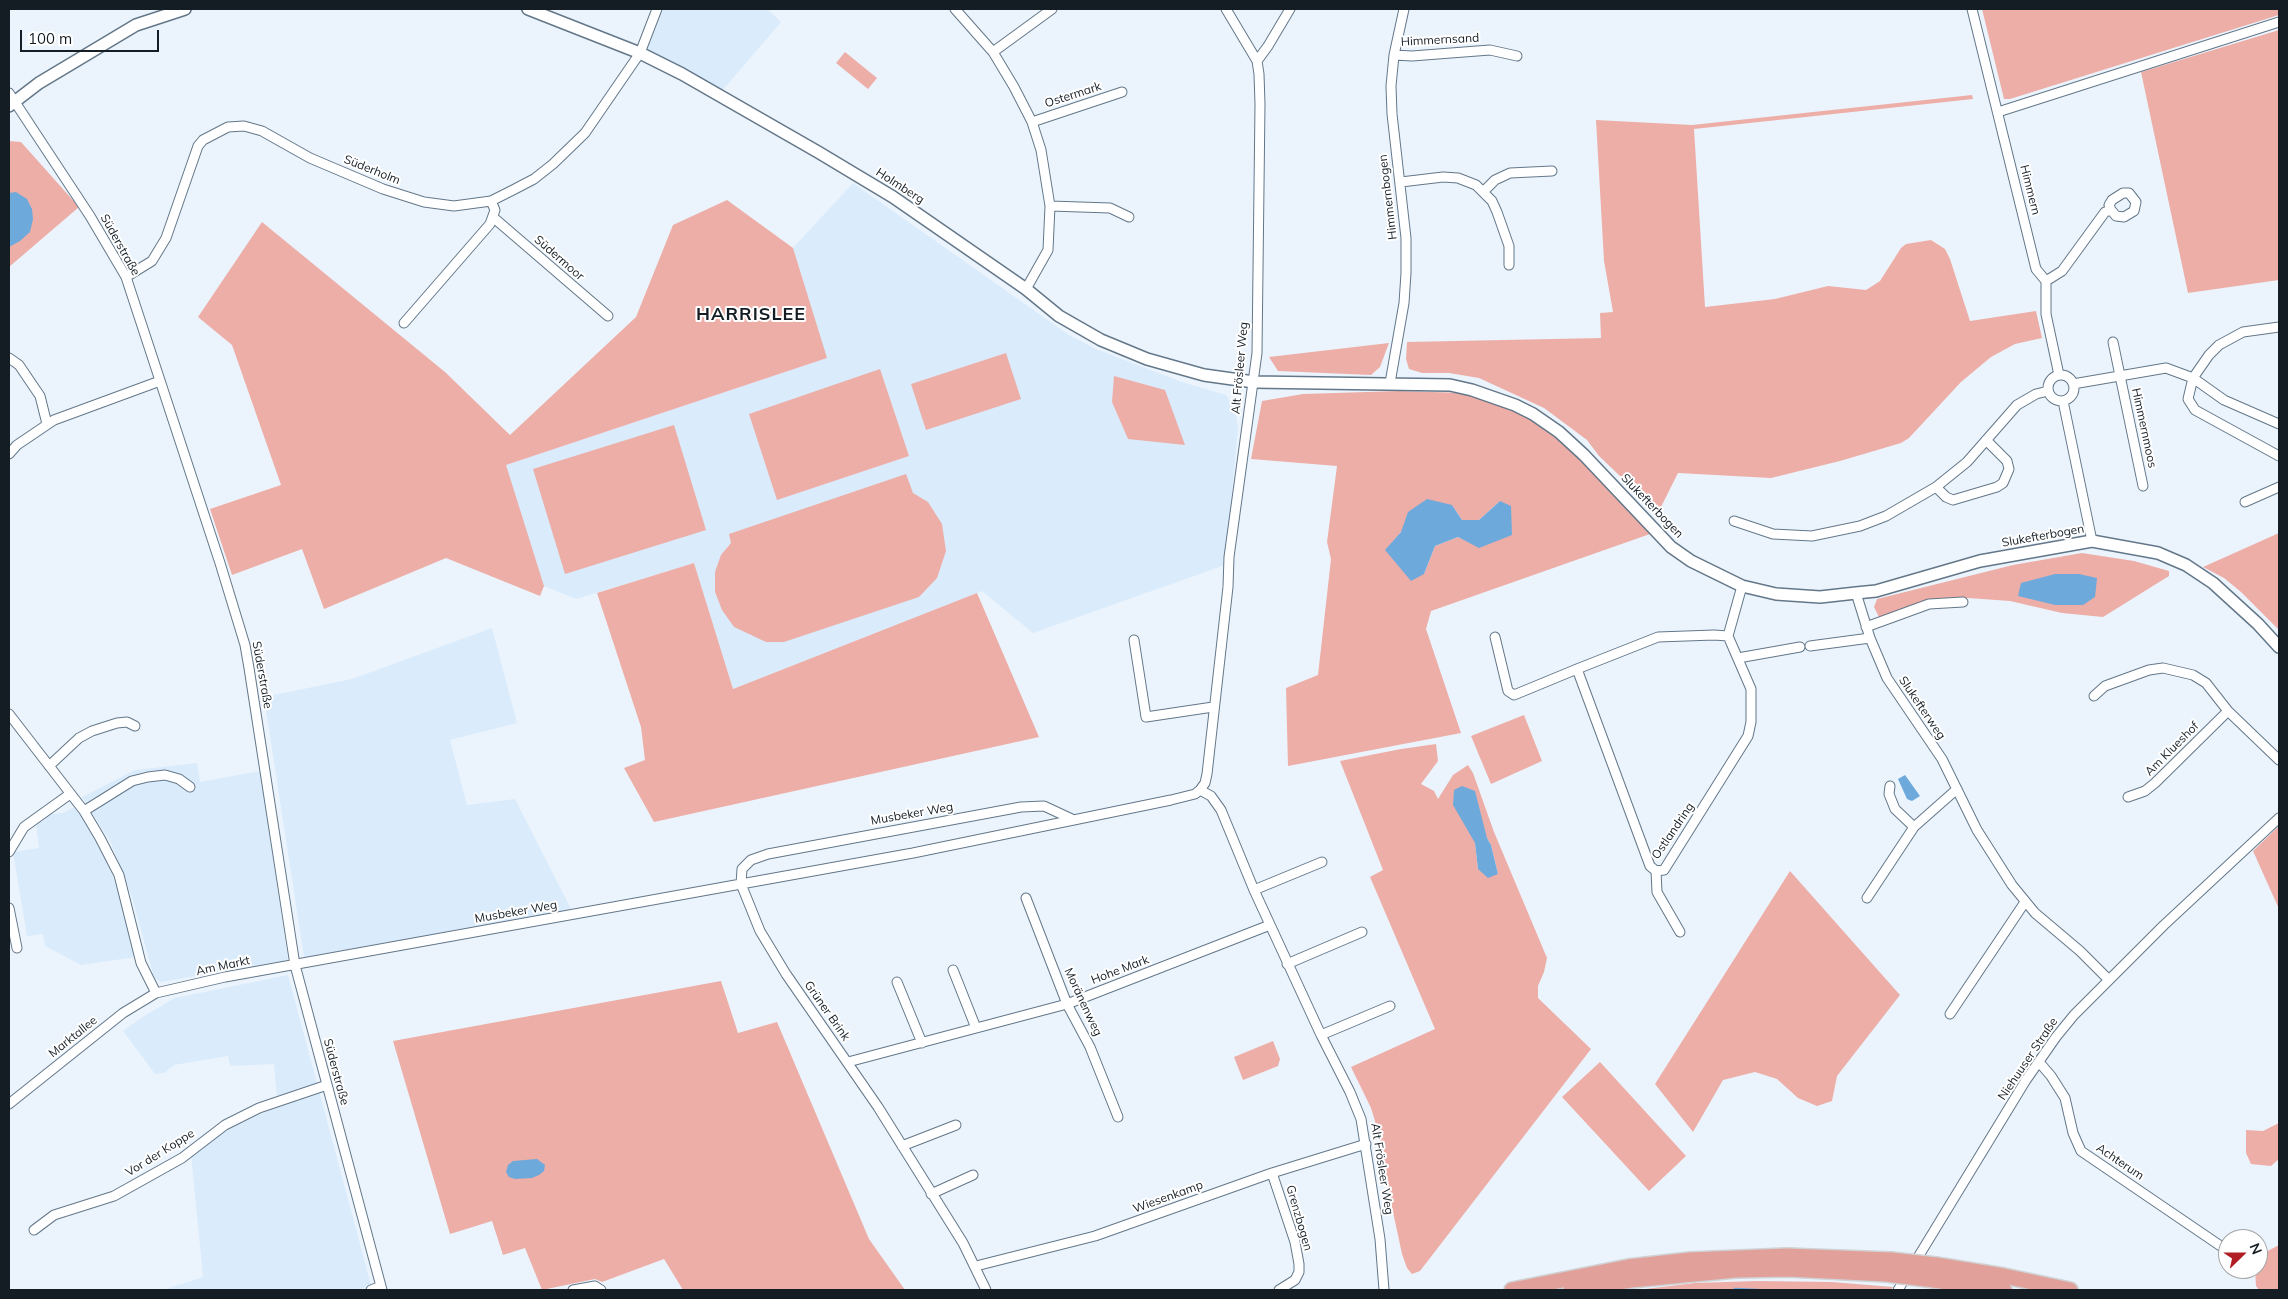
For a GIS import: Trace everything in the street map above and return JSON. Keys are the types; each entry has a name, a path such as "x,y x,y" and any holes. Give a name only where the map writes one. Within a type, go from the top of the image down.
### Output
{"highway":[{"path":"1512,1290 1628,1267 1690,1260 1787,1256 1935,1272 2004,1276 2070,1290"},
{"path":"1571,1290 1631,1280 1736,1270 1889,1267"},
{"path":"1935,1272 2004,1290"}],"street":[{"path":"10,100 136,25 185,9"},
{"name":"Holmberg","path":"528,9 640,53 687,77 893,197 1026,289 1059,316 1101,340 1147,359 1204,375 1254,382"},
{"name":"Süderholm","path":"126,277 152,261 166,238 198,146 203,140 228,127 244,126 262,130 310,158 383,189 424,202 454,206 491,201 534,179 573,146 608,102 640,53 657,9"},
{"path":"955,9 993,52 1032,122 1041,150 1050,206 1048,250 1026,289"},
{"path":"993,52 1052,9"},
{"path":"1226,9 1257,61 1290,9"},
{"name":"Himmernbogen","path":"1390,383 1404,303 1406,273 1406,238 1392,114 1391,86 1394,55 1404,9"},
{"name":"Himmern","path":"1972,9 2036,269 2046,281"},
{"path":"1998,112 2279,22"},
{"name":"Himmernsand","path":"1394,55 1412,56 1490,50 1517,56"},
{"name":"Alt Frösleer Weg","path":"1257,61 1260,104 1257,353 1233,524 1228,587 1213,707 1207,774 1205,783 1200,790 1211,796 1221,810 1287,964 1350,1092 1361,1119 1380,1239 1384,1288"},
{"name":"Ostermark","path":"1032,122 1122,92"},
{"name":"Süderstraße","path":"10,100 90,216 126,277 245,644 295,965 382,1288"},
{"path":"1484,191 1496,180 1510,173 1552,171"},
{"path":"1401,182 1443,177 1458,178 1476,185 1484,191 1492,201 1507,237 1509,265"},
{"path":"404,323 494,218 495,210 491,201"},
{"path":"1050,206 1110,208 1129,217"},
{"path":"2059,375 2046,314 2046,281 2062,271 2100,219 2111,210"},
{"name":"Südermoor","path":"494,218 608,316"},
{"path":"2279,327 2243,332 2231,338 2209,355 2193,378 2188,399 2195,410 2279,456"},
{"name":"Himmernmoos","path":"2113,342 2143,486"},
{"path":"9,358 19,365 40,396 47,424"},
{"name":"Himmernmoos","path":"2073,384 2166,368 2193,378 2224,400 2279,424"},
{"path":"2059,375 2068,377 2073,384 2071,396 2064,401 2054,399 2048,391 2049,382 2059,375"},
{"path":"9,454 17,445 47,424 160,381"},
{"name":"Slukefterbogen","path":"1254,382 1450,385 1498,398 1534,414 1559,432 1584,455 1671,547 1691,561 1742,586 1776,594 1820,597 1876,591 1980,561 2092,541 2158,553 2186,565 2213,582 2258,624 2279,647"},
{"path":"1734,521 1773,534 1789,536 1820,535 1860,526 1886,516 1936,487 1967,462 2017,405 2036,394 2048,391"},
{"path":"2064,401 2092,541"},
{"path":"1936,487 1946,497 1953,500 1997,487 2003,483 2009,469 2007,461 1986,440"},
{"path":"2245,502 2279,487"},
{"path":"1495,638 1508,691 1514,695 1658,637 1728,636 1742,586"},
{"name":"Slukefterweg","path":"1856,593 1870,638 1887,678 1942,759 1977,830 2034,913 2080,951 2109,980"},
{"path":"1866,627 1930,604 1963,602"},
{"name":"Ostlandring","path":"1577,670 1650,866 1656,871 1664,870 1748,736 1751,722 1752,694 1728,636"},
{"path":"1810,646 1870,638"},
{"path":"1134,640 1146,717 1213,707"},
{"path":"1738,658 1800,647"},
{"path":"2094,696 2105,686 2149,670 2164,668 2193,675 2206,683 2228,711 2279,760"},
{"name":"Am Klueshof","path":"2128,797 2145,791 2156,784 2228,711"},
{"path":"9,714 84,811 120,875 141,962 156,993"},
{"path":"48,766 79,738 92,731 117,723 127,722 135,726"},
{"path":"84,811 132,780 165,775 179,779 190,787"},
{"path":"1890,786 1889,794 1895,809 1914,827"},
{"path":"1867,898 1914,827 1957,789"},
{"name":"Musbeker Weg","path":"295,965 913,853 1171,800 1195,794 1200,790"},
{"path":"9,852 24,827 70,794"},
{"name":"Musbeker Weg","path":"741,884 742,869 751,860 768,854 1021,807 1044,806 1074,820"},
{"name":"Niehuuser Straße","path":"1900,1286 2039,1062 2074,1015 2164,925 2279,818"},
{"path":"1254,890 1322,862"},
{"path":"1656,871 1657,892 1680,932"},
{"name":"Grüner Brink","path":"741,884 760,932 902,1146 976,1266 986,1290"},
{"name":"Moränenweg","path":"1026,898 1067,1004 1090,1048 1118,1117"},
{"path":"1950,1014 2025,902"},
{"path":"9,908 17,948"},
{"name":"Hohe Mark","path":"848,1062 1067,1004 1270,925"},
{"path":"1287,964 1362,932"},
{"name":"Am Markt","path":"156,993 225,977 295,965"},
{"path":"952,970 976,1028"},
{"path":"897,982 922,1043"},
{"name":"Marktallee","path":"9,1104 123,1013 156,993"},
{"path":"1321,1035 1390,1006"},
{"name":"Achterum","path":"2039,1062 2051,1076 2065,1098 2073,1133 2081,1151 2218,1243"},
{"name":"Vor der Koppe","path":"34,1230 54,1215 114,1196 182,1158 225,1125 259,1108 327,1085"},
{"path":"902,1146 956,1125"},
{"name":"Wiesenkamp","path":"976,1266 1095,1236 1272,1173 1366,1144"},
{"name":"Grenzbogen","path":"1272,1173 1295,1242 1299,1264 1299,1272 1295,1280 1279,1290"},
{"path":"931,1194 974,1175"},
{"path":"573,1290 595,1286 601,1290"},
{"path":"371,1290 382,1288"}],"shaded area":[{"path":"663,9 767,9 781,22 721,92 647,50"},
{"path":"1982,9 2279,9 2279,15 2010,99 2004,99"},
{"path":"2279,30 2279,280 2188,293 2141,72"},
{"path":"845,52 877,78 868,89 836,63"},
{"path":"1972,95 1973,99 1694,129 1705,307 1775,299 1828,286 1866,290 1880,281 1901,248 1906,244 1931,240 1945,249 1950,259 1970,321 2036,311 2042,338 2015,344 1991,357 1961,382 1909,438 1901,443 1840,461 1771,478 1678,473 1657,515 1624,478 1599,456 1587,440 1544,408 1479,378 1449,373 1422,373 1409,369 1406,359 1407,342 1601,338 1600,313 1613,312 1604,261 1596,120 1692,125"},
{"path":"9,141 21,142 79,207 9,267"},
{"path":"853,183 1069,335 1096,349 1182,382 1226,395 1235,408 1238,428 1225,565 1033,633 982,591 733,689 694,563 576,599 544,586 505,465 826,358 793,248"},
{"path":"727,200 793,248 827,358 506,465 544,586 540,596 446,558 324,609 302,549 232,575 210,509 281,485 232,345 198,317 262,222 445,372 510,435 636,317 673,225"},
{"path":"1389,343 1380,367 1371,375 1278,371 1269,357"},
{"path":"1006,353 1021,399 926,430 911,384"},
{"path":"880,369 909,456 777,500 749,414"},
{"path":"1114,376 1165,390 1185,445 1128,439 1112,402"},
{"path":"1398,391 1466,393 1531,417 1582,457 1650,534 1431,611 1426,629 1461,733 1288,766 1286,688 1318,675 1331,559 1327,542 1337,466 1251,459 1262,401 1303,394","holes":["1500,501 1479,547 1458,537 1435,546 1424,574 1386,550 1401,532 1452,505 1462,520 1479,520"]},
{"path":"674,425 706,530 565,574 533,469"},
{"path":"906,474 913,493 928,502 942,524 946,551 937,578 919,597 784,642 766,642 734,627 722,610 715,592 715,572 721,555 731,543 729,534"},
{"path":"2279,533 2279,630 2241,592 2224,578 2203,567"},
{"path":"2082,553 2134,561 2169,571 2169,576 2103,617 2062,613 2010,601 1968,598 1928,600 1880,619 1874,607 1877,599 2013,565"},
{"path":"694,563 733,689 977,593 1039,737 654,822 624,768 645,760 641,727 597,593"},
{"path":"492,628 517,723 450,740 467,805 515,799 572,911 304,957 264,697 352,679"},
{"path":"1524,715 1542,761 1491,784 1471,736"},
{"path":"1436,744 1438,761 1421,784 1434,791 1438,799 1453,775 1468,765 1473,773 1494,832 1547,958 1538,986 1538,998 1591,1049 1420,1271 1412,1274 1407,1268 1402,1254 1378,1131 1371,1108 1351,1067 1435,1029 1370,877 1383,870 1340,761","holes":["1487,838 1491,845 1498,874 1478,869 1475,843"]},
{"path":"197,763 200,782 260,771 288,960 161,982 154,978 132,897 111,843 82,797 135,770"},
{"path":"75,807 102,850 120,895 136,957 81,965 45,946 43,934 27,936 13,852 39,848 36,823 44,821 45,815 63,813"},
{"path":"2279,826 2279,909 2253,851"},
{"path":"1790,871 1900,995 1837,1076 1832,1101 1817,1106 1798,1098 1777,1079 1755,1072 1723,1080 1693,1132 1655,1084"},
{"path":"288,975 371,1285 358,1290 163,1290 203,1277 191,1154 232,1127 278,1106 274,1064 230,1066 228,1056 174,1065 164,1073 155,1074 123,1031 175,998"},
{"path":"721,981 738,1033 777,1022 869,1239 905,1290 683,1290 664,1259 602,1282 595,1279 542,1290 525,1248 503,1255 492,1221 450,1234 393,1041"},
{"path":"1273,1041 1280,1059 1278,1066 1243,1080 1234,1057"},
{"path":"1600,1062 1686,1156 1649,1191 1562,1097"},
{"path":"2279,1123 2279,1159 2271,1166 2251,1164 2246,1153 2246,1130 2263,1131"},
{"path":"2279,1245 2279,1290 2259,1290 2256,1286 2256,1279 2268,1279 2268,1251"},
{"path":"1757,1281 1832,1282 1893,1287 1890,1290 1637,1290 1695,1283"}],"water":[{"path":"16,192 27,199 32,209 33,219 30,232 20,241 9,247 9,193"},
{"path":"1427,499 1452,505 1462,520 1479,520 1500,501 1511,506 1512,535 1479,548 1458,537 1435,546 1424,574 1411,581 1385,550 1401,532 1408,512"},
{"path":"2055,574 2079,574 2097,578 2095,597 2083,605 2055,605 2018,596 2021,583"},
{"path":"1905,775 1920,796 1912,801 1907,799 1898,779"},
{"path":"1462,786 1475,791 1487,838 1491,845 1498,874 1488,878 1478,869 1475,843 1453,805 1454,790"},
{"path":"537,1159 545,1165 544,1171 532,1178 515,1179 509,1177 506,1172 508,1165 513,1161"}],"waterway":[{"path":"1735,1289 1758,1290"}],"district":[{"name":"HARRISLEE","path":"751,315"}]}
